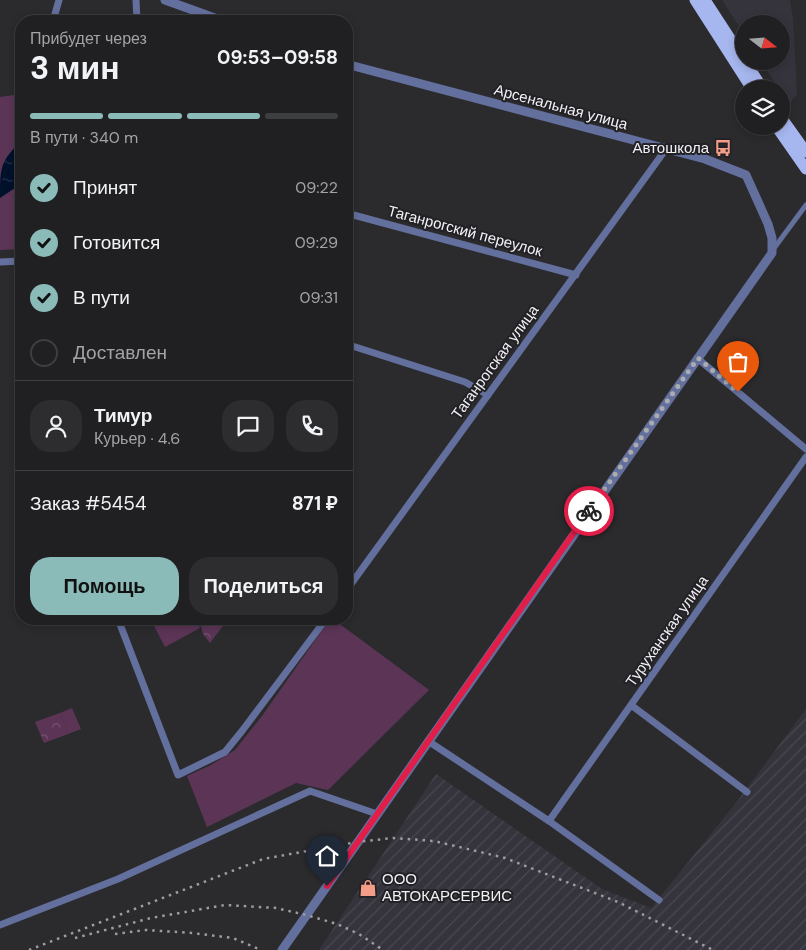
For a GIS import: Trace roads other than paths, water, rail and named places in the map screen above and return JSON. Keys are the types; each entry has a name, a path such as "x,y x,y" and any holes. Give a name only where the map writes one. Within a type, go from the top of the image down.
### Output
{"main road":[{"path":"696,0 735,49"},
{"path":"705,0 747,80"},
{"path":"790,130 806,152"},
{"path":"782,135 806,169"}],"street":[{"path":"55,15 59,0"},
{"path":"136,0 137,15"},
{"path":"164,0 206,15"},
{"name":"Арсенальная улица","path":"353,66 710,161 746,175 770,231 772,253"},
{"name":"Таганрогская улица","path":"353,581 666,149"},
{"path":"282,950 806,205"},
{"name":"Таганрогский переулок","path":"353,215 576,275"},
{"path":"0,262 15,261"},
{"path":"353,346 465,382 488,395"},
{"path":"698,358 806,449"},
{"name":"Туруханская улица","path":"550,821 806,457"},
{"path":"120,625 178,775 225,752 322,625"},
{"path":"631,705 747,792"},
{"path":"428,741 550,821 659,900"},
{"path":"0,926 118,879 310,792 376,814"}],"water":[{"path":"15,148 15,188 0,198 1,172 9,154"}],"railway":[{"path":"29,950 263,859 357,842 393,838 434,841 505,858 618,902 713,950"},
{"path":"75,938 151,918 225,905 276,908 306,915 337,924 359,934 383,950"},
{"path":"115,934 146,930 192,933 233,938 261,950"}],"place":[{"name":"Автошкола","path":"723,148"},
{"name":"ООО АВТОКАРСЕРВИС","path":"368,888"}]}
